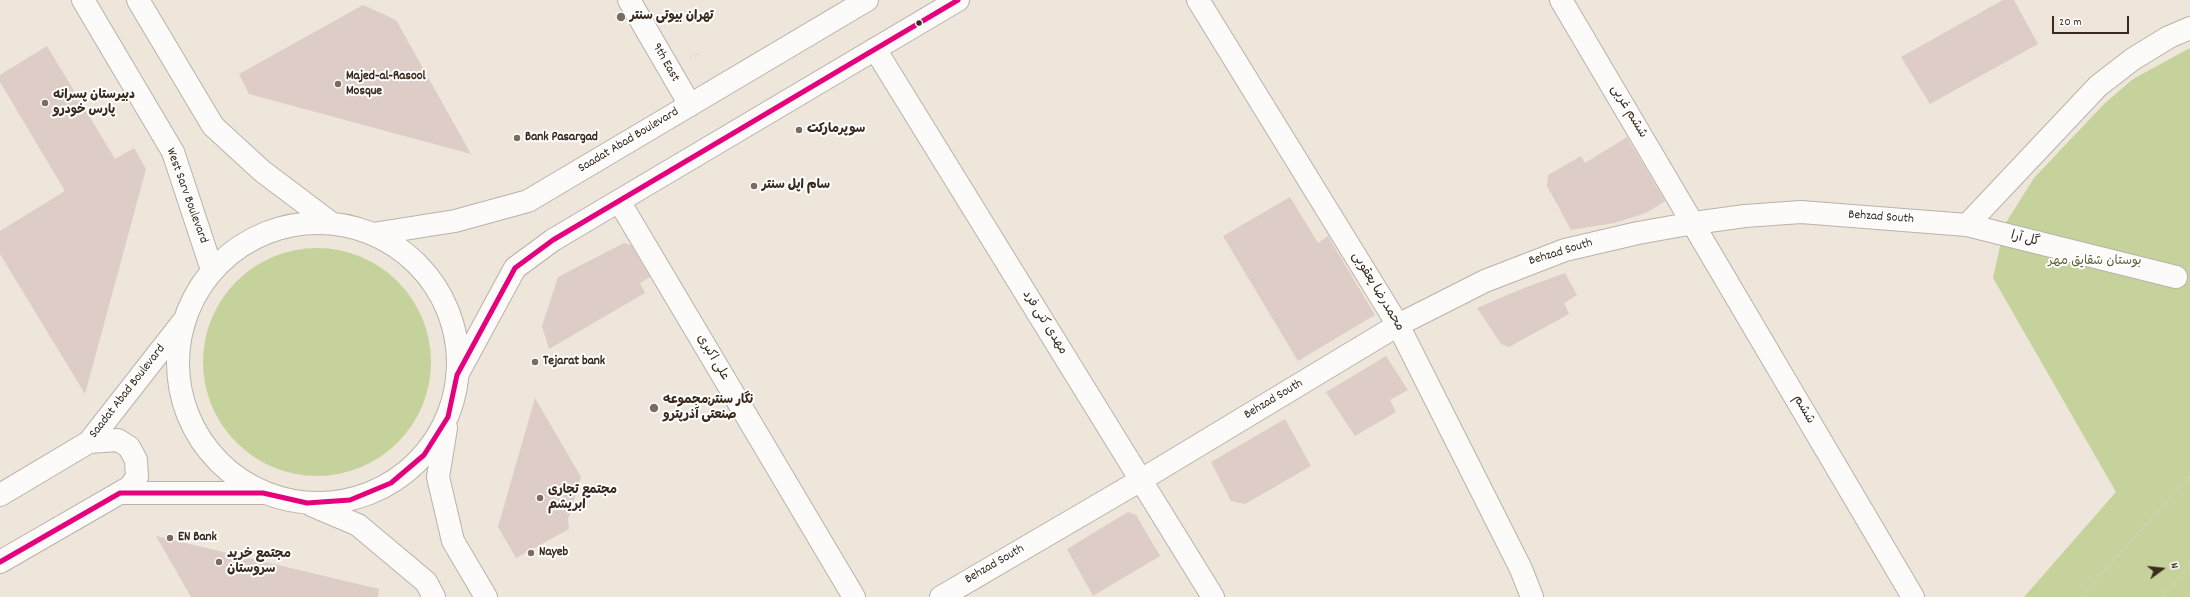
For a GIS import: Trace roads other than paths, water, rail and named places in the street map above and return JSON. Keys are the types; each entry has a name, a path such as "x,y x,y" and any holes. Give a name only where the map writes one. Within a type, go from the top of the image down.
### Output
{"street":[{"name":"West Sarv Boulevard","path":"83,0 173,152 212,270"},
{"path":"138,0 213,126 262,172 331,223"},
{"name":"9th East","path":"629,0 690,105"},
{"name":"Saadat Abad Boulevard","path":"373,234 455,221 528,201 867,0"},
{"path":"457,375 515,268 552,240 958,0"},
{"name":"محمدرضا یعقوبی","path":"1198,0 1398,325 1521,569 1532,597"},
{"name":"ششم غربی","path":"1561,0 1694,223"},
{"path":"1967,225 2098,86 2133,59 2169,37 2190,28"},
{"name":"مهدی کنی فرد","path":"875,49 1213,597"},
{"name":"علی اکبری","path":"619,201 854,597"},
{"name":"Behzad South","path":"941,597 1141,480 1398,325 1485,281 1565,250 1638,233 1694,223 1745,216 1801,212 1967,225"},
{"path":"263,493 226,469 197,436 181,394 178,350 189,307 212,270 246,242 287,225 331,223 373,234 410,257 438,291 455,331 457,375 438,477 453,541 486,597"},
{"name":"ششم","path":"1694,223 1913,597"},
{"name":"گل آرا","path":"1967,225 2176,278"},
{"name":"Saadat Abad Boulevard","path":"0,495 89,442 186,318"},
{"path":"306,504 350,500 391,483 424,455 448,417"},
{"path":"0,562 130,487 137,477 136,460 129,447 118,440 89,442"},
{"path":"120,493 263,493 306,504 358,525 426,582 434,597"}],"place":[{"name":"تهران بیوتی سنتر","path":"621,17"},
{"name":"Majed-al-Rasool Mosque","path":"338,84"},
{"name":"دبیرستان پسرانه پارس خودرو","path":"45,103"},
{"name":"سوپرمارکت","path":"799,130"},
{"name":"Bank Pasargad","path":"517,138"},
{"name":"سام اپل سنتر","path":"754,186"},
{"name":"Tejarat bank","path":"535,362"},
{"name":"نگار سنتر;مجموعه صنعتی آذرپترو","path":"654,408"},
{"name":"مجتمع تجاری ابریشم","path":"540,498"},
{"name":"EN Bank","path":"170,538"},
{"name":"Nayeb","path":"531,553"},
{"name":"مجتمع خرید سروستان","path":"219,562"}],"park label":[{"name":"بوستان شقایق مهر","path":"2095,262"}]}
